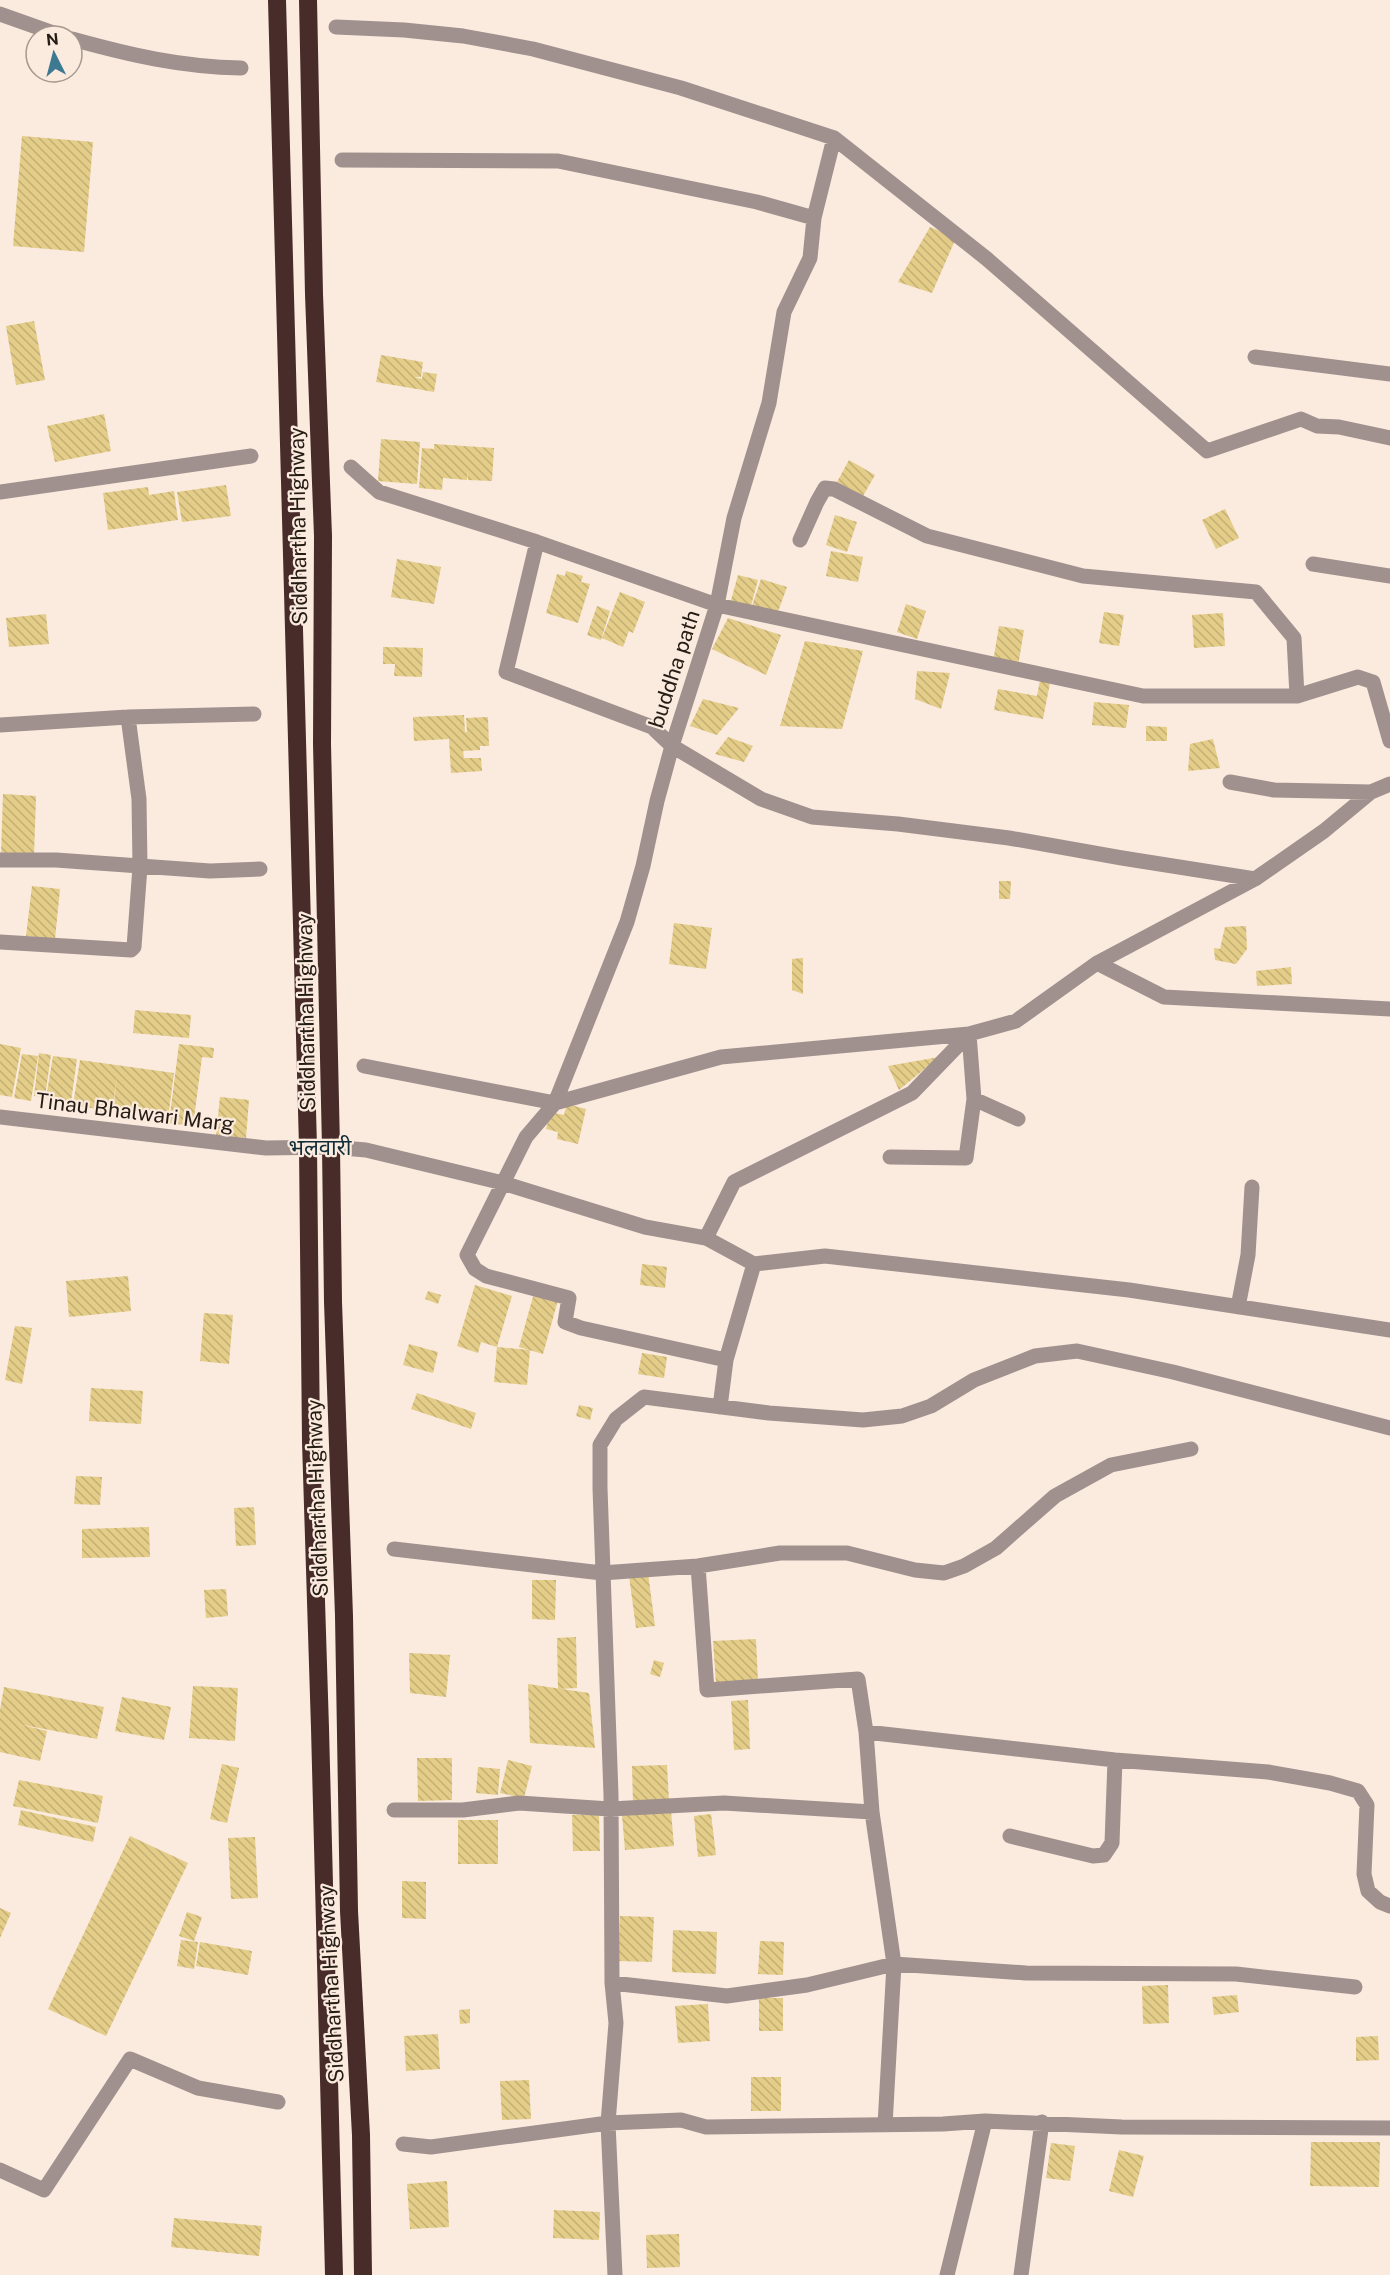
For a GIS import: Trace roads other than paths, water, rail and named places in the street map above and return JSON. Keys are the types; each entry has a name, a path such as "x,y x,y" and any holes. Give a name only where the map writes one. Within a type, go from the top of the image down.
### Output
{"highway":[{"name":"Siddhartha Highway","path":"277,0 308,1147 311,1442 334,2275"},
{"name":"Siddhartha Highway","path":"308,0 322,536 322,744 332,1147 333,1302 344,1604 349,1911 361,2135 363,2275"}],"street":[{"path":"0,14 28,24"},
{"path":"336,27 404,30 463,36 533,49 681,88 834,138 987,259 1207,452 1301,419 1317,426 1390,438"},
{"path":"84,42 140,57 202,67 241,68"},
{"name":"buddha path","path":"726,1360 582,1328 565,1322 569,1298 486,1276 475,1269 467,1255 526,1137 555,1103 627,922 672,746 717,606 734,518 769,403 784,312 810,258 814,218 834,138"},
{"path":"342,160 558,161 757,202 814,218"},
{"path":"1255,357 1390,374"},
{"path":"0,492 251,456"},
{"path":"351,467 379,492 537,542 717,606 1143,696 1297,696 1358,677 1373,682 1390,741"},
{"path":"800,540 825,488 834,489 927,536 1083,576 1256,592 1294,638 1297,696"},
{"path":"537,542 506,672 652,727 672,746 760,799 812,817 1009,837 1255,879"},
{"path":"1313,564 1390,576"},
{"path":"0,725 128,717 254,714"},
{"path":"0,942 131,950 134,947 140,867 139,799 128,717"},
{"path":"1230,782 1274,790 1371,792"},
{"path":"364,1066 555,1103 720,1058 969,1034 1016,1021 1097,963 1255,879 1324,831 1371,792 1390,784"},
{"path":"0,860 56,860 210,871 260,869"},
{"path":"1097,963 1164,997 1390,1010"},
{"path":"890,1157 966,1158 974,1099 969,1034"},
{"path":"706,1238 734,1182 912,1093 969,1034"},
{"path":"974,1099 1018,1119"},
{"name":"Tinau Bhalwari Marg","path":"0,1117 266,1148 332,1147 366,1150 503,1184 645,1227 706,1238 754,1264"},
{"path":"1238,1307 1248,1255 1252,1187"},
{"path":"720,1407 726,1360 754,1264 825,1256 1129,1290 1390,1330"},
{"path":"615,2275 608,2123 616,2023 612,1983 610,1809 600,1446 616,1419 644,1397 720,1407 863,1420 902,1416 931,1406 974,1380 1035,1356 1077,1351 1163,1369 1390,1428"},
{"path":"394,1549 603,1573 698,1566 780,1553 847,1553 915,1570 944,1573 964,1566 996,1548 1055,1496 1111,1465 1191,1449"},
{"path":"698,1566 707,1690 858,1679 866,1732 872,1812 894,1964 885,2125"},
{"path":"866,1732 1115,1760 1268,1772 1330,1783 1358,1791 1367,1805 1364,1874 1368,1891 1380,1902 1390,1906"},
{"path":"1010,1836 1093,1856 1104,1855 1112,1843 1115,1760"},
{"path":"394,1810 463,1810 519,1803 610,1809 724,1803 872,1812"},
{"path":"612,1983 727,1996 807,1985 894,1964 1026,1973 1236,1974 1355,1987"},
{"path":"0,2170 44,2190 130,2059 198,2088 278,2102"},
{"path":"403,2144 431,2147 608,2123 681,2120 706,2127 943,2124 986,2121 1122,2127 1390,2128"},
{"path":"947,2275 986,2121"},
{"path":"1021,2275 1042,2122"}],"district":[{"name":"भलवारी","path":"320,1147"}]}
